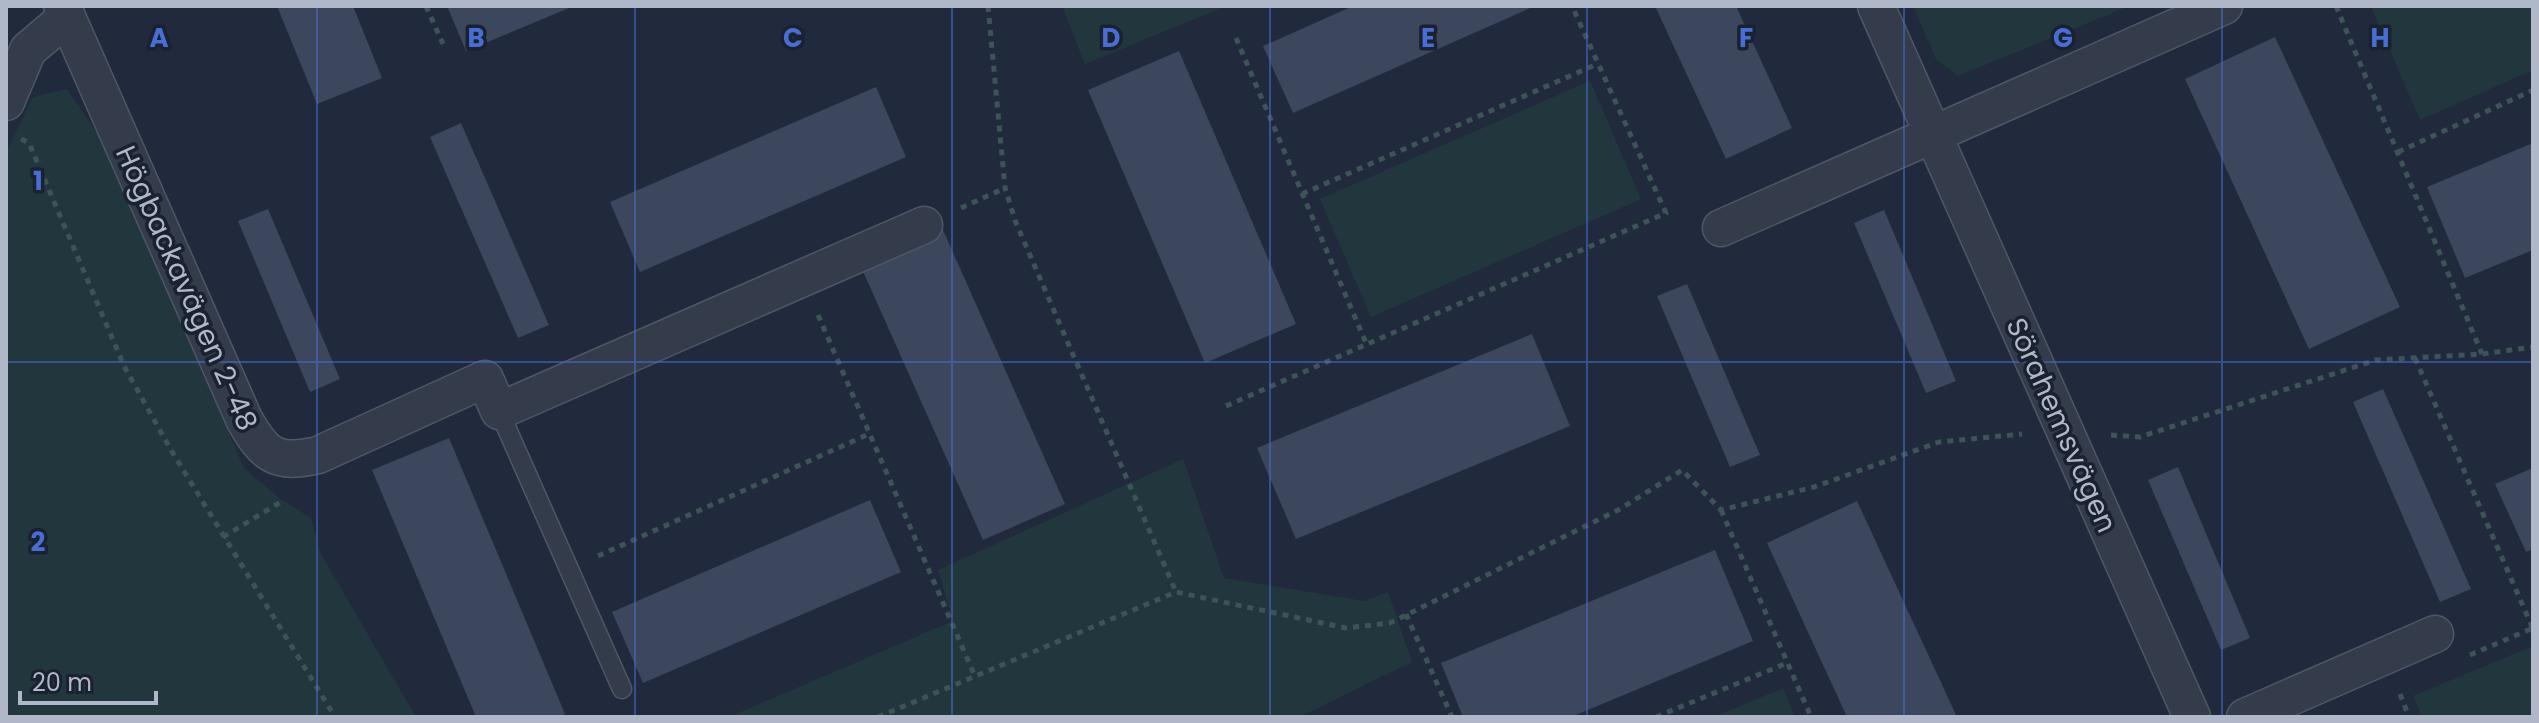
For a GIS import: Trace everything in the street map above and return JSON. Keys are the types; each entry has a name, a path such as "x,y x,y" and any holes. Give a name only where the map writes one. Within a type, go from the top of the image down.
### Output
{"street":[{"name":"Sörahemsvägen","path":"1876,6 2192,717"},
{"path":"1721,228 2224,6"},
{"path":"6,102 28,50 65,12"},
{"name":"Högbackavägen 2-48","path":"65,12 258,445 275,457 295,460 318,455 485,379 499,411"},
{"path":"499,411 924,225"},
{"path":"2245,717 2435,634"}],"lane":[{"path":"499,411 622,689"}],"path":[{"path":"426,6 443,44"},
{"path":"988,6 1005,188 1016,223 1176,592"},
{"path":"1226,406 1666,213 1572,6"},
{"path":"2336,6 2482,354"},
{"path":"1236,38 1366,343"},
{"path":"1302,194 1598,64"},
{"path":"2398,152 2533,90"},
{"path":"18,137 29,143 125,368 178,462 335,717"},
{"path":"803,280 974,674"},
{"path":"1721,510 1814,487 1939,442 2064,431 2140,437 2376,360 2482,354 2533,347"},
{"path":"2415,358 2533,629"},
{"path":"571,568 869,434"},
{"path":"878,717 974,674 1176,592 1346,628 1390,623 1620,509 1682,470 1721,510 1811,717"},
{"path":"1406,614 1452,717"},
{"path":"1656,717 1787,663"}],"green space":[{"path":"1062,6 1226,6 1085,64"},
{"path":"1913,6 2129,6 1958,76 1936,59"},
{"path":"2371,6 2533,6 2533,70 2420,120"},
{"path":"1590,81 1641,199 1371,317 1320,199"},
{"path":"67,89 99,136 244,468 279,498 311,518 321,554 416,717 6,717 6,152 33,97"},
{"path":"1183,459 1224,578 1364,601 1388,592 1412,662 1299,717 729,717 953,621 938,570"},
{"path":"2533,646 2533,717 2422,717 2413,696"},
{"path":"1783,688 1795,717 1714,717"}],"building":[{"path":"277,6 353,6 382,78 317,104"},
{"path":"447,6 574,6 466,51"},
{"path":"1353,6 1535,6 1293,113 1263,46"},
{"path":"1655,6 1736,6 1792,128 1726,159"},
{"path":"2275,37 2400,307 2309,349 2185,79"},
{"path":"1179,51 1296,324 1205,363 1088,90"},
{"path":"876,87 906,157 640,272 610,202"},
{"path":"461,123 549,325 518,338 430,137"},
{"path":"2533,143 2533,250 2465,278 2427,187"},
{"path":"268,209 340,379 310,392 238,221"},
{"path":"1884,210 1956,381 1926,393 1854,223"},
{"path":"943,230 1065,504 983,540 861,267"},
{"path":"1687,284 1760,455 1730,467 1657,296"},
{"path":"1532,334 1570,426 1296,539 1257,448"},
{"path":"2383,389 2471,589 2440,602 2353,402"},
{"path":"449,438 565,714 558,717 476,717 372,470"},
{"path":"2178,467 2250,638 2221,650 2148,480"},
{"path":"2533,468 2533,549 2526,552 2495,484"},
{"path":"870,500 901,572 643,683 612,612"},
{"path":"1857,501 1957,717 1847,717 1767,543"},
{"path":"1715,550 1753,641 1571,717 1463,717 1441,663"}]}
